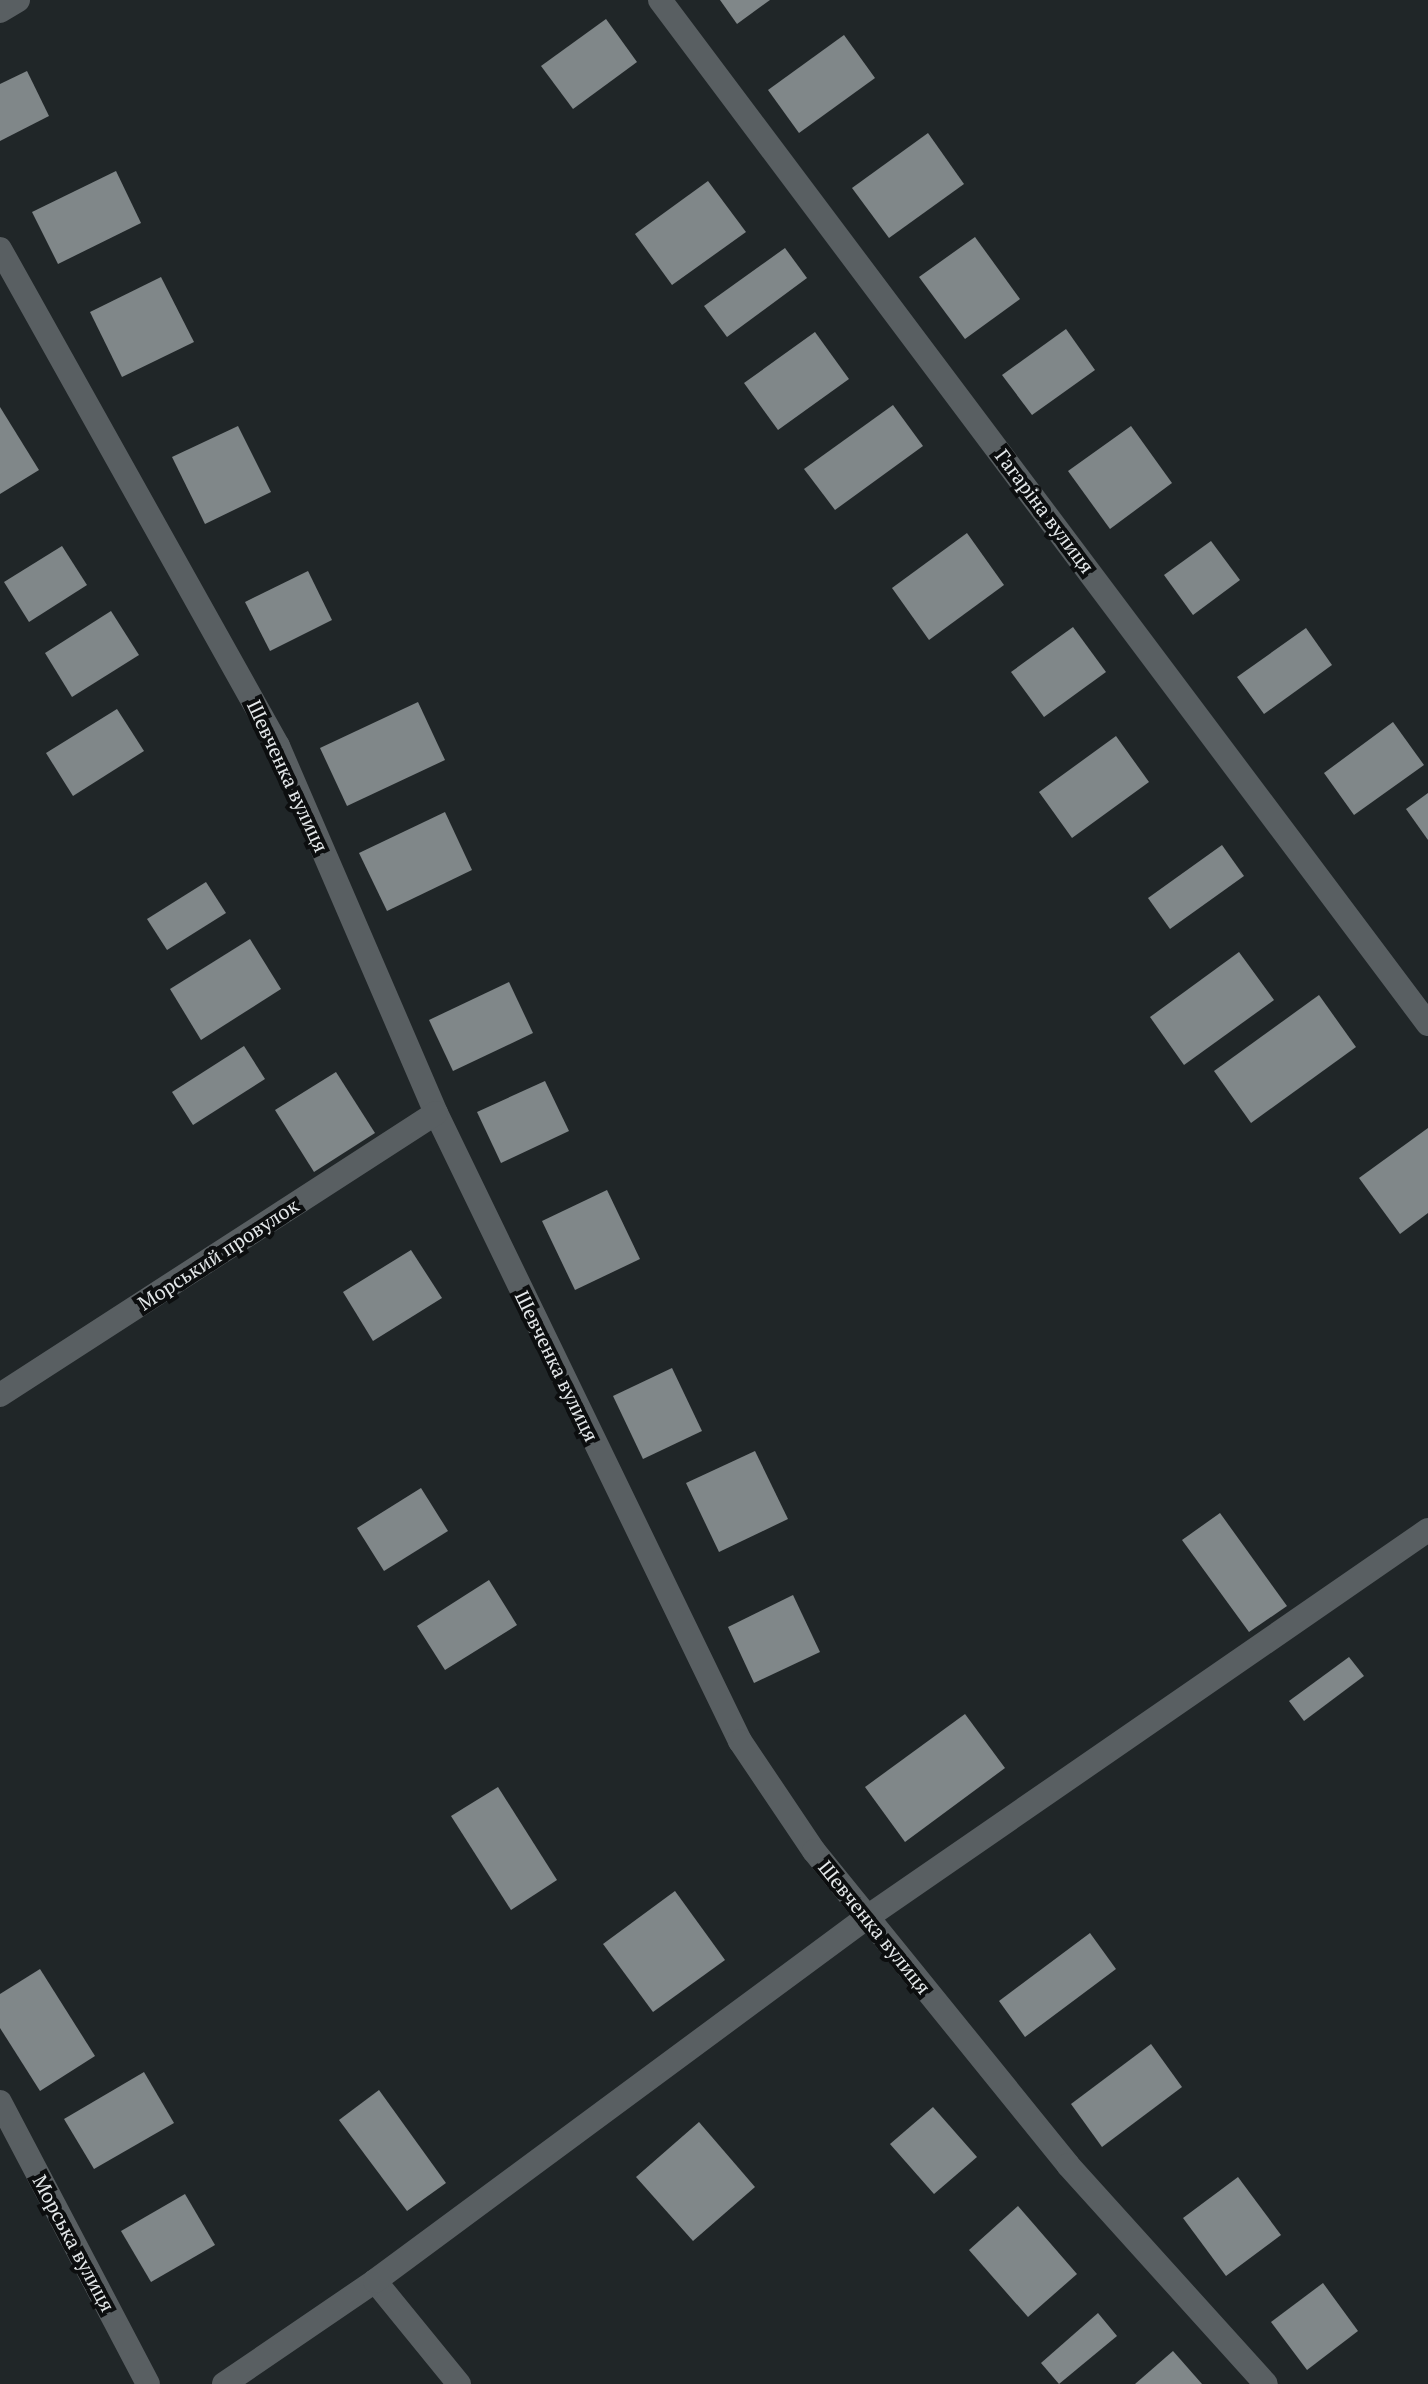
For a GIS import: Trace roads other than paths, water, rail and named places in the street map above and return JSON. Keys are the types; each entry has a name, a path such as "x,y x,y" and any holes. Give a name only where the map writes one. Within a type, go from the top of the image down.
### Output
{"street":[{"path":"0,11 18,0"},
{"name":"Гагаріна вулиця","path":"660,0 1428,1024"},
{"name":"Шевченка вулиця","path":"0,249 278,746 436,1113 740,1741 866,1918 1068,2165 1266,2384"},
{"name":"Морський провулок","path":"0,1395 436,1113"},
{"path":"224,2384 375,2281 866,1918 1428,1530"},
{"name":"Морська вулиця","path":"0,2102 147,2384"},
{"path":"375,2281 459,2384"}]}
